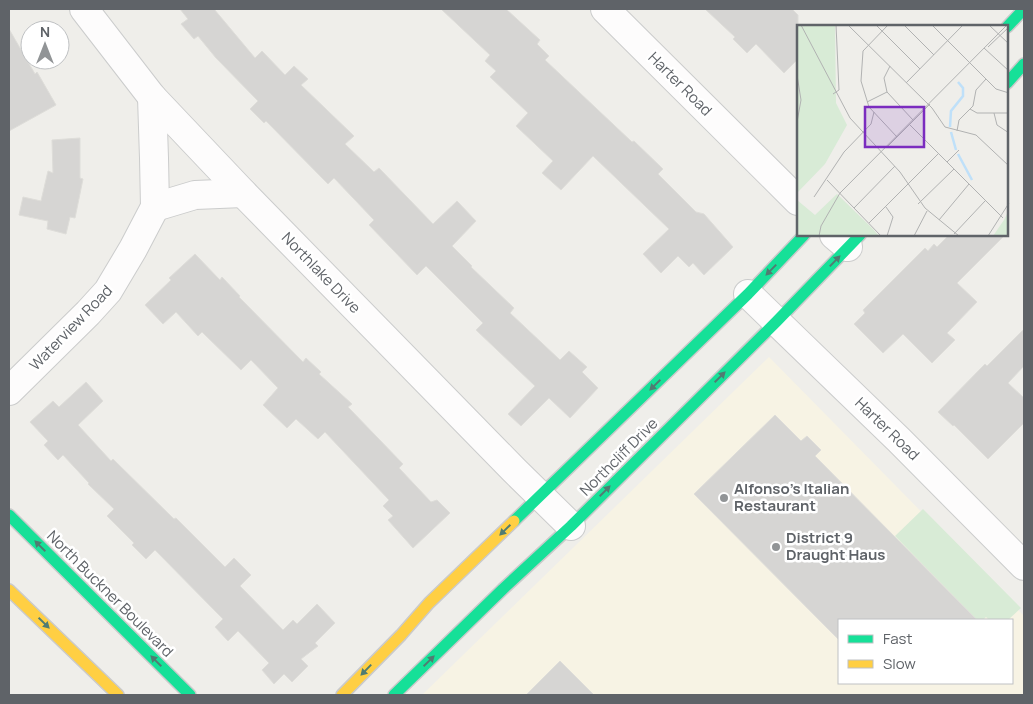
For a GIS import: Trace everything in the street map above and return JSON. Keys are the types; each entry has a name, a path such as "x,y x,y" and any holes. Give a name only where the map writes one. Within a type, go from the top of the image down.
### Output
{"street":[{"name":"Northlake Drive","path":"84,9 152,97 243,193 571,526"},
{"name":"Harter Road","path":"605,9 797,200"},
{"path":"1008,26 1024,9"},
{"path":"1008,81 1024,64"},
{"name":"Waterview Road","path":"9,391 108,291 155,207 152,97"},
{"path":"155,207 194,195 243,193"},
{"name":"Northcliff Drive","path":"342,695 430,603 748,294 803,236"},
{"name":"Northcliff Drive","path":"394,695 571,526 777,321 847,239"},
{"name":"Harter Road","path":"748,294 899,440 1024,566"},
{"name":"North Buckner Boulevard","path":"9,515 190,695"},
{"path":"9,590 118,695"}],"shaded area":[{"path":"769,357 1024,616 1024,695 422,695"}],"green space":[{"path":"923,509 1021,608 1009,619 988,619 986,617 984,619 976,619 895,536"}],"building":[{"path":"180,9 214,9 255,58 262,51 285,75 294,66 308,79 301,85 354,136 345,144 374,172 379,168 433,224 457,201 476,221 452,246 514,308 510,313 560,360 569,351 587,367 582,372 598,388 570,418 549,398 521,426 508,414 535,386 476,330 483,323 426,266 417,275 369,225 374,220 334,178 328,184 266,121 264,123 250,109 258,101 216,58 198,36 194,39 181,24 188,19"},
{"path":"441,9 506,9 540,40 537,44 549,56 545,60 663,169 658,174 696,212 704,214 733,247 704,275 693,263 689,267 678,256 661,273 643,254 669,229 593,156 561,190 542,173 553,161 516,126 528,113 490,77 496,71 485,61 490,55"},
{"path":"705,9 792,9 798,15 797,60 784,73 756,44 747,53 733,39 735,37"},
{"path":"9,29 20,48 20,70 33,70 35,74 37,72 56,105 9,131"},
{"path":"80,138 80,178 83,179 75,218 70,217 66,234 47,229 48,221 19,215 23,197 41,201 48,171 53,173 52,140"},
{"path":"948,236 1004,236 957,283 977,302 947,333 955,340 932,363 903,334 883,353 854,324 865,313 863,310 925,248 928,251 934,244 937,247"},
{"path":"195,254 220,280 222,277 303,362 306,358 321,372 319,374 352,404 348,407 403,464 399,468 431,502 437,500 450,513 413,548 388,520 393,516 383,506 389,500 325,432 318,439 296,419 287,428 263,405 278,388 251,360 241,370 202,332 198,336 176,312 163,324 145,305 171,280 169,278"},
{"path":"1024,329 1024,366 1008,383 1024,398 1024,423 988,459 938,412 985,364 987,366"},
{"path":"86,382 103,401 78,425 111,461 113,459 225,567 234,558 251,575 240,586 283,630 293,620 297,624 317,604 335,623 315,643 318,646 301,659 308,666 292,682 284,674 274,684 262,670 269,663 238,631 228,641 215,627 223,619 155,550 146,559 132,545 134,543 107,516 114,509 88,484 63,455 58,460 44,445 48,441 30,422 53,401 59,407"},
{"path":"775,415 801,441 807,436 821,450 815,456 976,619 838,619 838,639 694,494"},
{"path":"560,661 594,695 526,695"}],"traffic: fast":[{"path":"1008,26 1024,9"},
{"path":"1008,82 1024,64"},
{"path":"514,521 748,294 803,236"},
{"path":"394,695 571,526 777,321 859,236"},
{"path":"9,515 190,695"}],"traffic: slow":[{"path":"342,695 401,635 429,603 514,521"},
{"path":"9,590 118,695"}],"place":[{"name":"Alfonso's Italian Restaurant","path":"724,498"},
{"name":"District 9 Draught Haus","path":"776,547"}]}
